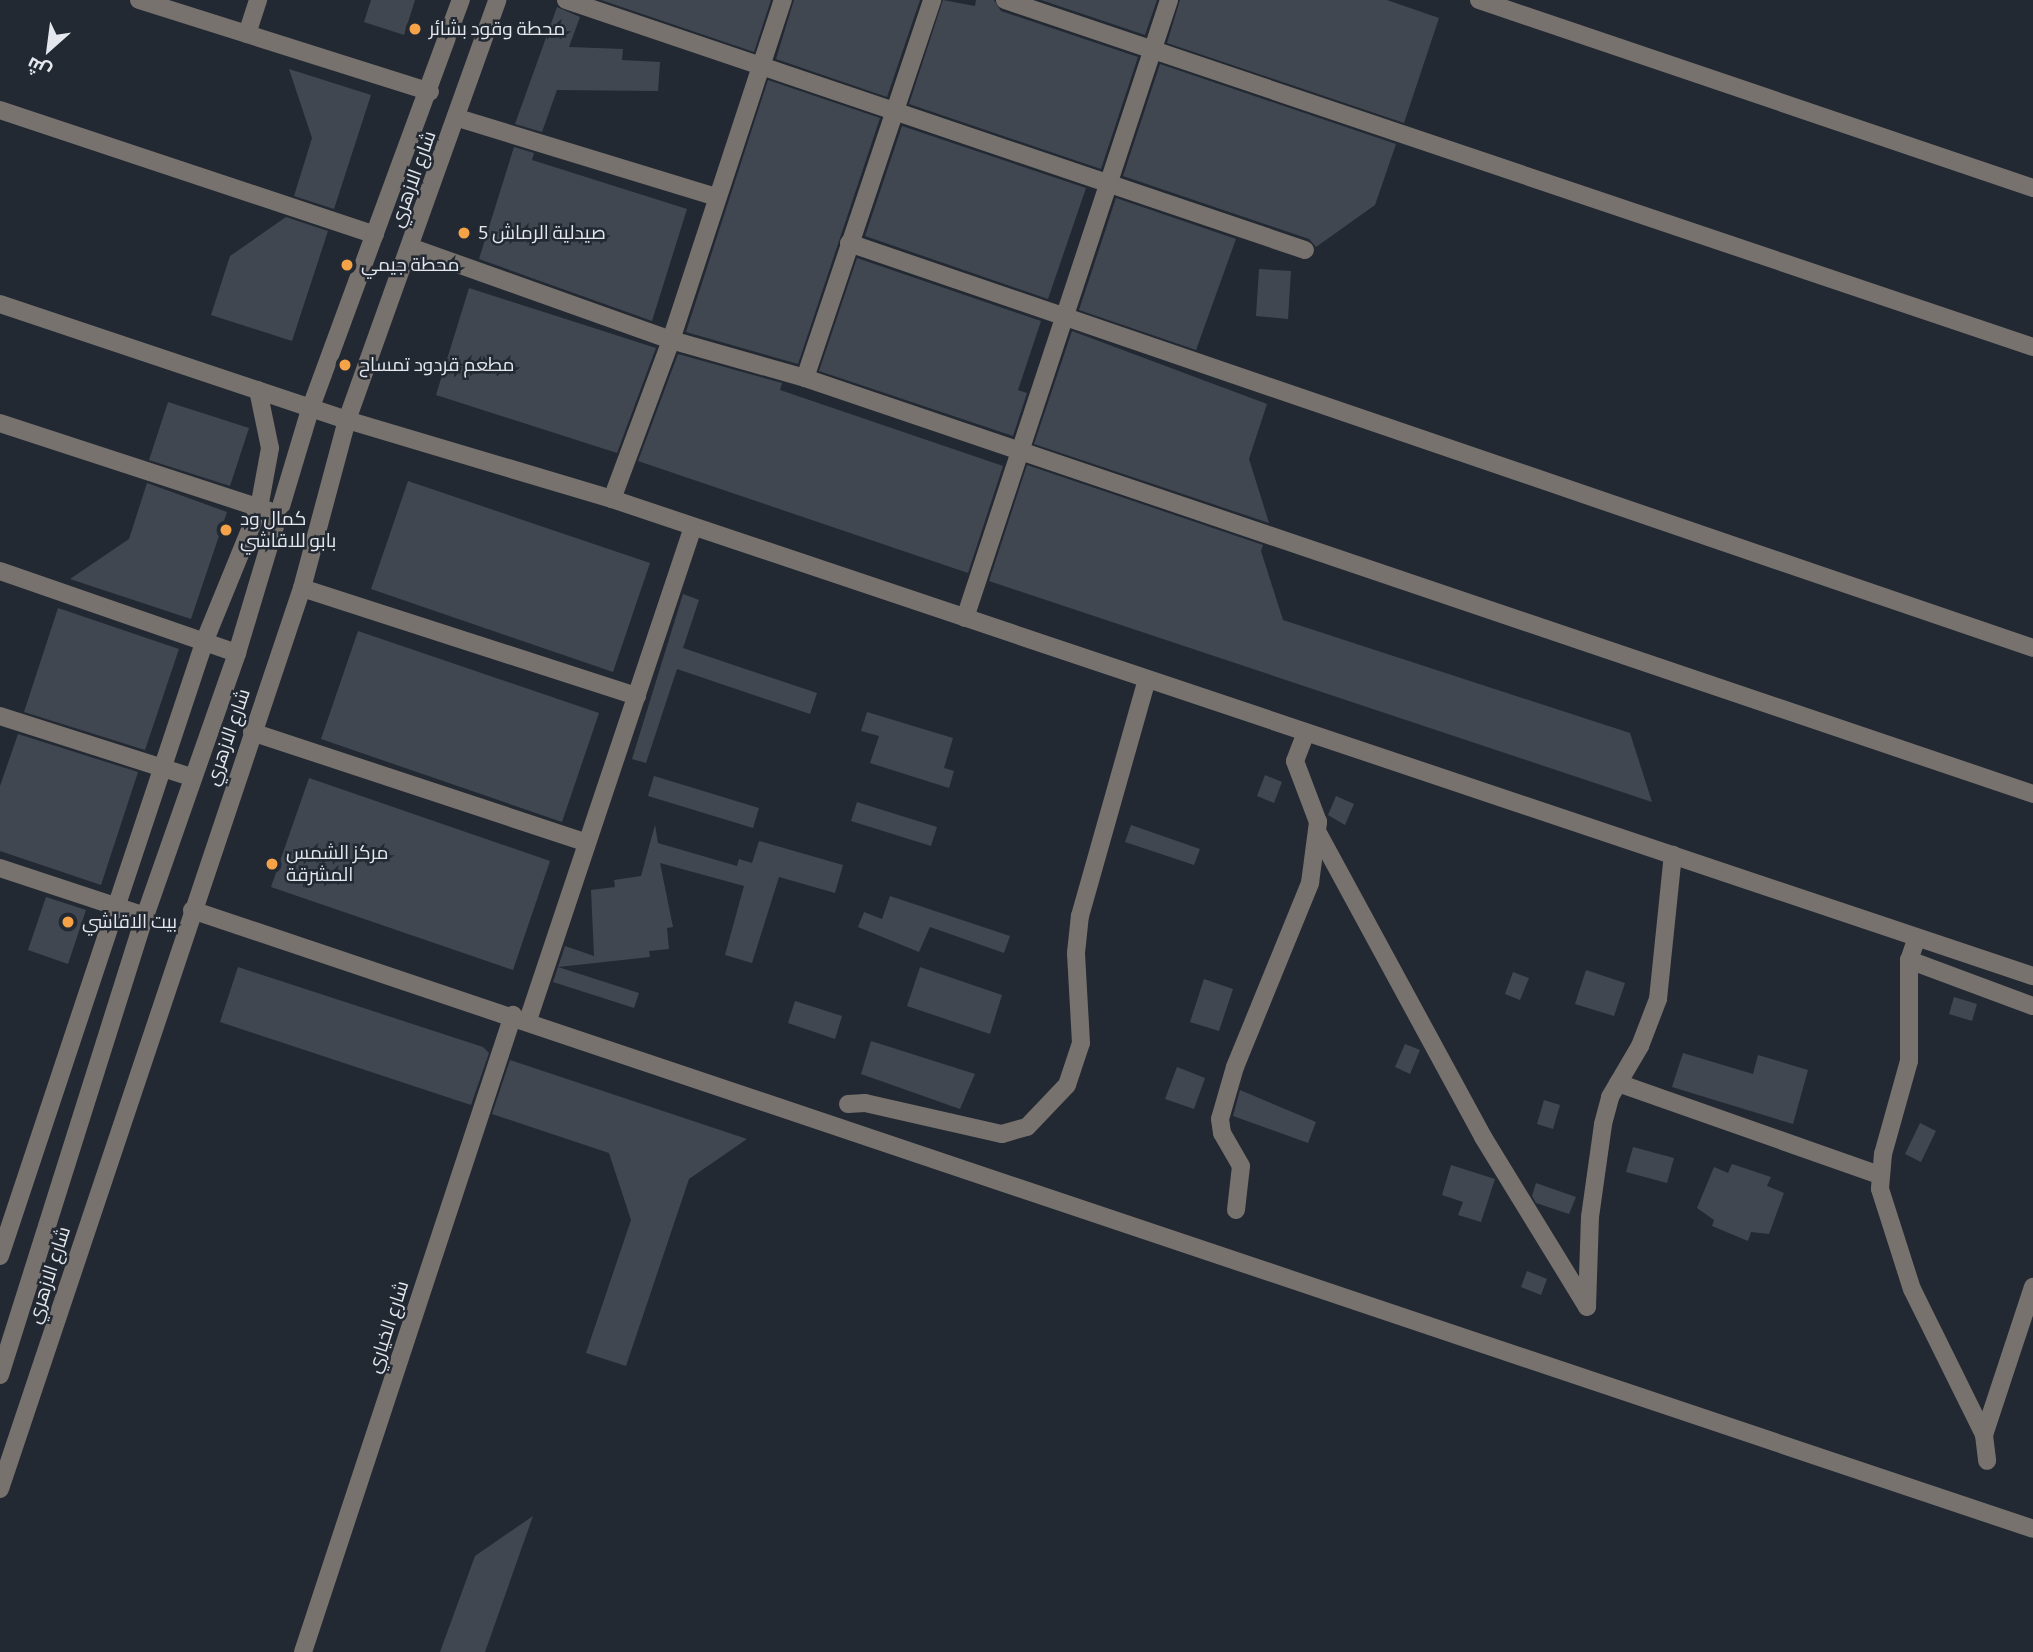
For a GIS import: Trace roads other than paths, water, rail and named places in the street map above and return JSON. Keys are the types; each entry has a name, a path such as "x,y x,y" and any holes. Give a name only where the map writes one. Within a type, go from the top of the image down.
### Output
{"street":[{"path":"139,0 429,92"},
{"path":"247,34 258,0"},
{"name":"شارع الازهري","path":"0,1375 145,916 191,777 237,653 311,407 461,0"},
{"name":"شارع الازهري","path":"0,1489 302,588 347,420 458,118 497,0"},
{"path":"566,0 1306,250"},
{"path":"612,499 671,340 783,0"},
{"path":"805,378 932,0"},
{"path":"1005,0 2033,347"},
{"path":"965,618 1169,0"},
{"path":"1479,0 2033,188"},
{"path":"0,110 375,235"},
{"path":"458,118 717,197"},
{"path":"849,243 1062,319 2033,648"},
{"path":"410,247 671,340 805,378 2033,793"},
{"path":"0,304 347,420 612,499 1673,855 1916,940 2033,976"},
{"path":"0,1256 116,907 165,770 205,640 259,508 270,448 258,390"},
{"path":"0,423 279,513"},
{"name":"شارع الخياري","path":"303,1652 520,1018 637,696 693,527"},
{"path":"0,571 237,653"},
{"path":"302,588 637,696"},
{"path":"848,1104 865,1103 1002,1134 1027,1127 1067,1085 1081,1043 1076,953 1080,916 1147,679"},
{"path":"0,716 191,777"},
{"path":"252,732 585,842"},
{"path":"1306,733 1295,761 1318,833 1483,1137 1587,1307 1590,1217 1601,1137 1609,1097 1640,1046 1658,999 1673,855"},
{"path":"1236,1210 1241,1166 1222,1133 1220,1119 1235,1067 1310,883 1318,833"},
{"path":"0,868 145,916"},
{"path":"192,910 520,1018 2033,1529"},
{"path":"1916,940 1909,960 1909,1061 1879,1175 1912,1289 1984,1435 1987,1461"},
{"path":"1909,960 2033,1006"},
{"path":"1618,1083 1879,1175"},
{"path":"1984,1435 2033,1287"}],"place":[{"name":"محطة وقود بشائر","path":"415,29"},
{"name":"صيدلية الرماش 5","path":"464,233"},
{"name":"محطة جيمي","path":"347,265"},
{"name":"مطعم قردود تمساح","path":"345,365"},
{"name":"كمال ود بابو للاقاشي","path":"226,530"},
{"name":"مركز الشمس المشرقة","path":"272,864"},
{"name":"بيت الاقاشي","path":"68,922"}]}
